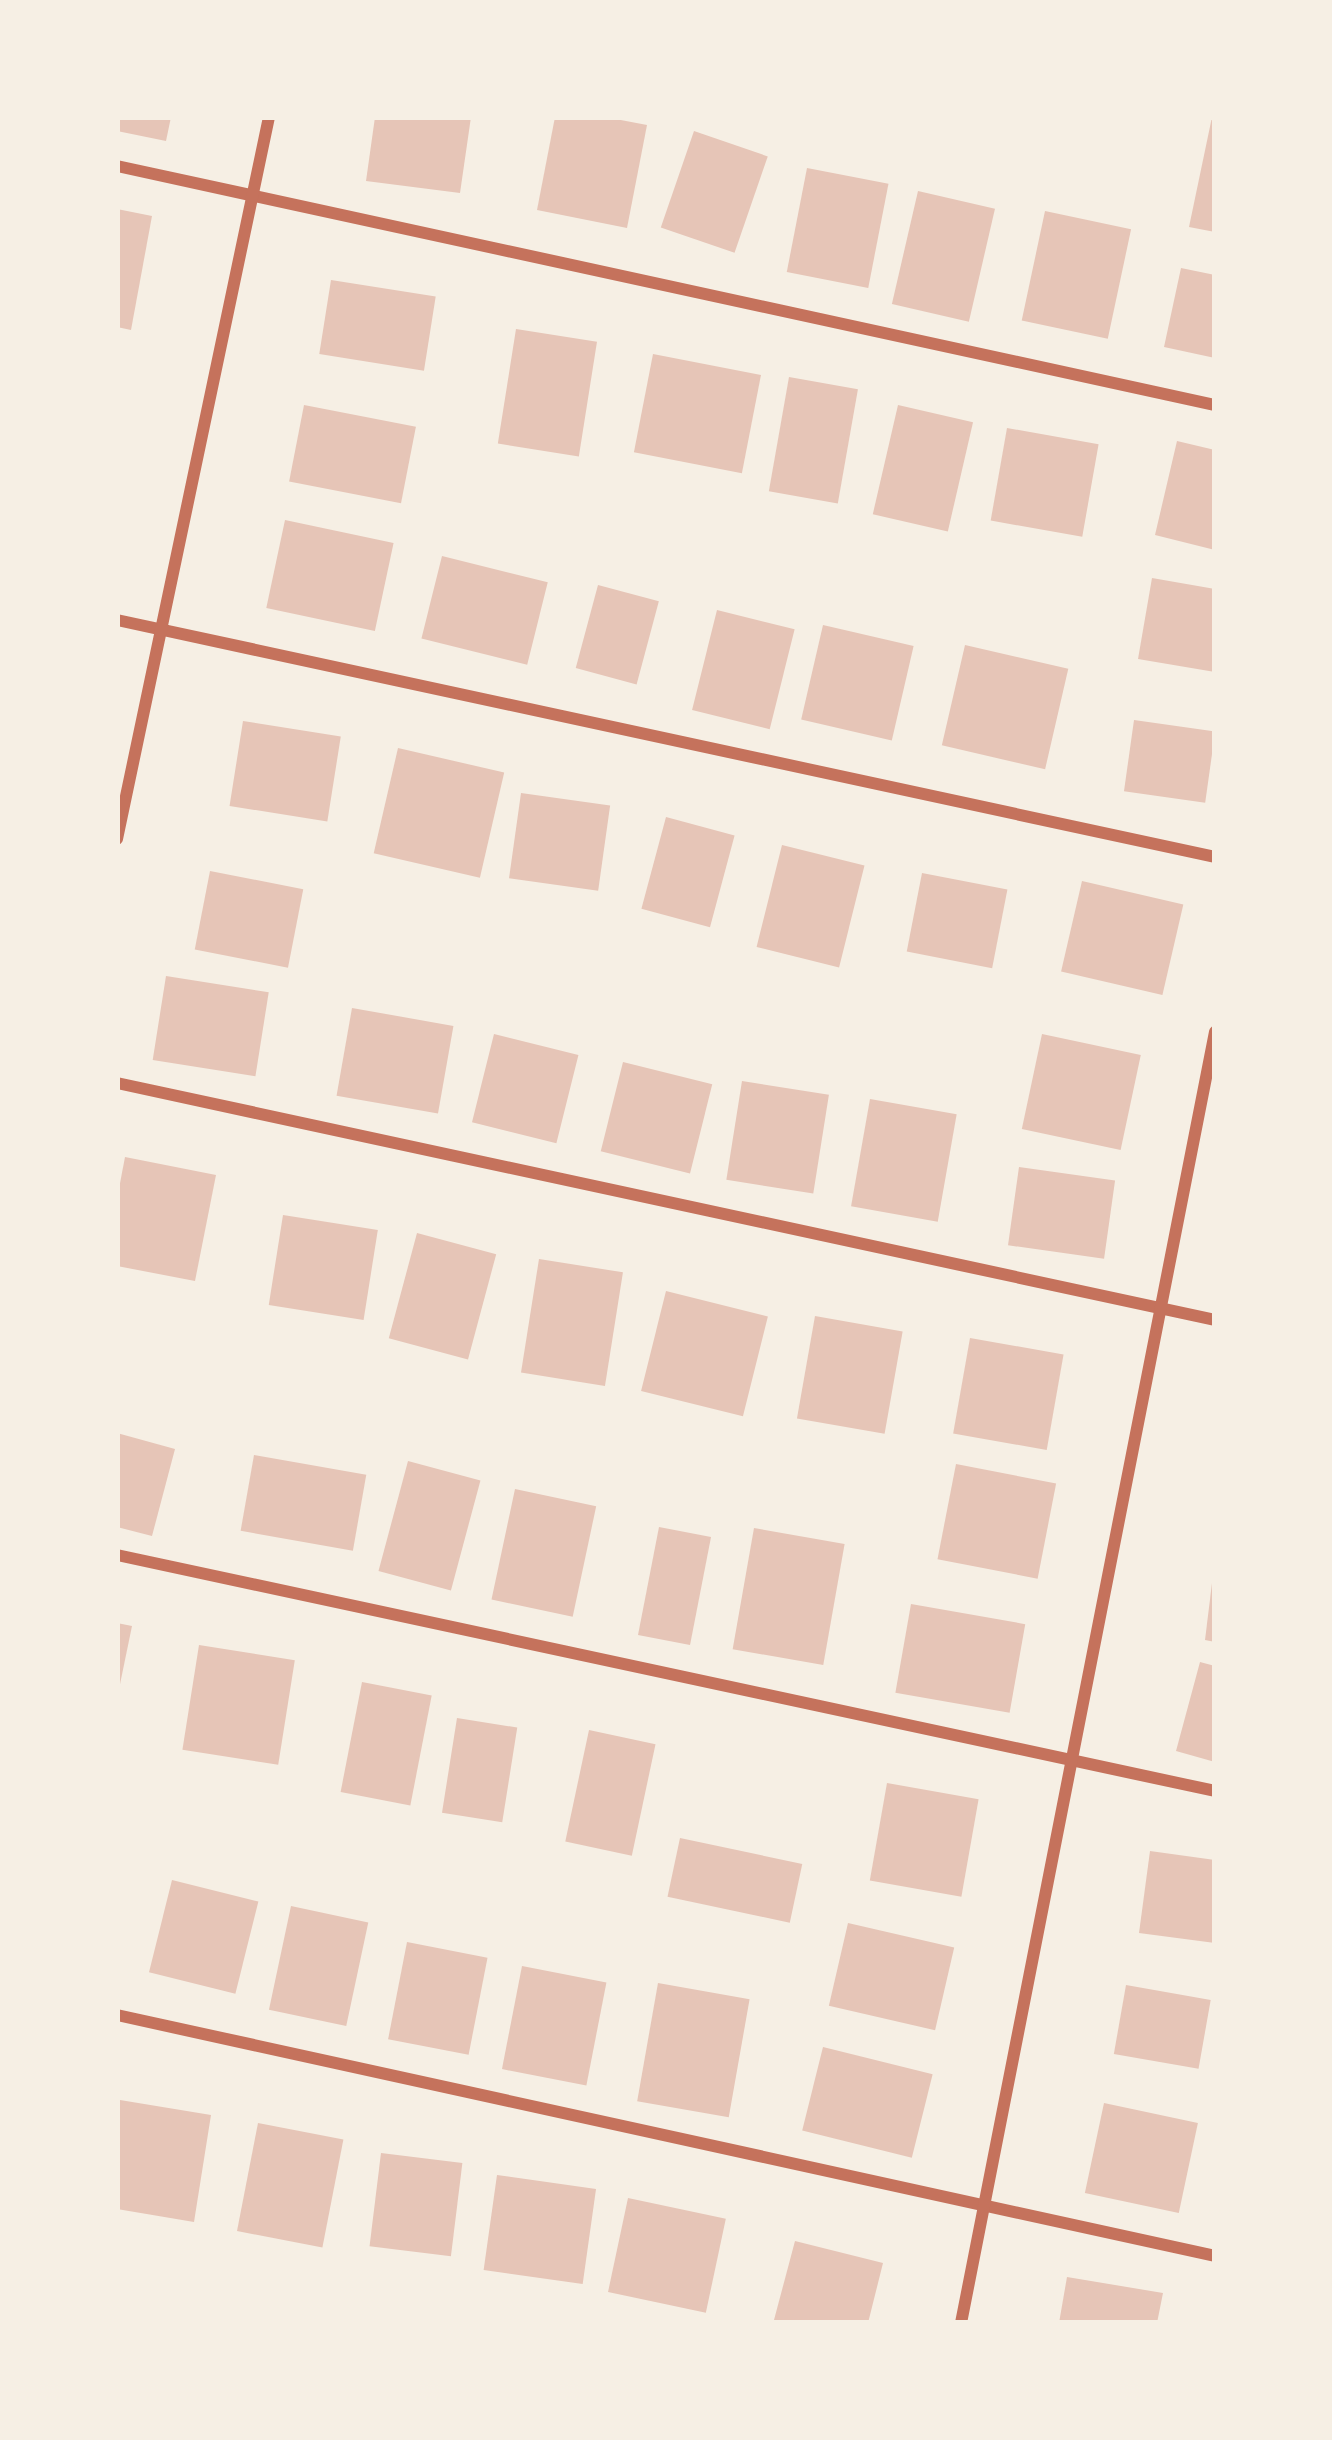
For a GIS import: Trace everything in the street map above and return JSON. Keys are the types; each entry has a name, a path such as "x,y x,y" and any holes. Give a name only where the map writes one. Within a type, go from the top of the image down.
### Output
{"street":[{"path":"117,839 269,117"},
{"path":"117,166 1215,405"},
{"path":"117,620 1215,857"},
{"path":"961,2323 1215,1032"},
{"path":"117,1083 1215,1319"},
{"path":"117,1555 1215,1791"},
{"path":"117,2015 1215,2256"}],"building":[{"path":"117,117 171,117 166,141 117,131"},
{"path":"375,117 471,117 460,193 366,181"},
{"path":"555,117 605,117 647,125 627,228 537,210"},
{"path":"1215,117 1215,232 1189,227"},
{"path":"694,131 768,156 735,253 661,227"},
{"path":"807,168 888,184 868,288 787,272"},
{"path":"918,191 995,209 969,322 892,304"},
{"path":"117,209 152,216 131,330 117,327"},
{"path":"1045,211 1131,229 1108,339 1022,321"},
{"path":"1181,268 1215,275 1215,358 1164,347"},
{"path":"331,280 436,297 424,371 319,354"},
{"path":"516,329 597,342 579,456 498,444"},
{"path":"653,354 761,375 742,473 634,452"},
{"path":"789,377 858,389 838,503 769,491"},
{"path":"304,405 416,427 401,503 289,482"},
{"path":"898,405 973,422 948,531 873,514"},
{"path":"1007,428 1099,444 1082,537 991,521"},
{"path":"1177,441 1215,450 1215,550 1155,535"},
{"path":"285,520 394,543 375,631 266,608"},
{"path":"442,556 548,582 527,665 421,638"},
{"path":"1152,578 1215,589 1215,672 1138,659"},
{"path":"598,585 659,601 637,684 576,668"},
{"path":"717,610 795,629 770,729 692,710"},
{"path":"823,625 914,646 892,740 801,720"},
{"path":"965,645 1068,669 1045,769 942,745"},
{"path":"1134,720 1215,731 1205,803 1124,791"},
{"path":"243,721 341,736 327,821 230,806"},
{"path":"398,748 504,773 480,878 374,853"},
{"path":"521,793 610,806 598,891 509,878"},
{"path":"666,817 735,835 710,927 641,909"},
{"path":"782,845 864,866 839,967 757,947"},
{"path":"210,871 303,889 288,968 195,950"},
{"path":"922,873 1007,890 992,968 907,952"},
{"path":"1082,881 1183,904 1162,995 1061,972"},
{"path":"166,976 269,992 255,1076 153,1060"},
{"path":"352,1008 453,1026 438,1114 337,1096"},
{"path":"494,1034 578,1055 556,1143 472,1122"},
{"path":"1042,1034 1141,1055 1121,1150 1022,1129"},
{"path":"623,1062 712,1084 690,1174 601,1151"},
{"path":"742,1081 829,1095 813,1194 726,1180"},
{"path":"870,1099 957,1114 938,1222 851,1206"},
{"path":"125,1157 216,1175 195,1281 117,1266 117,1199"},
{"path":"1019,1167 1115,1180 1104,1259 1008,1245"},
{"path":"283,1215 378,1230 364,1320 269,1305"},
{"path":"417,1233 496,1254 468,1360 389,1338"},
{"path":"539,1259 623,1272 605,1386 521,1373"},
{"path":"666,1291 768,1316 743,1416 641,1391"},
{"path":"815,1316 903,1331 885,1434 797,1418"},
{"path":"970,1338 1064,1354 1047,1450 953,1434"},
{"path":"117,1433 175,1449 152,1536 117,1527"},
{"path":"254,1455 366,1475 353,1551 241,1531"},
{"path":"408,1461 480,1480 451,1591 378,1571"},
{"path":"956,1464 1056,1483 1038,1579 937,1559"},
{"path":"515,1489 596,1506 573,1617 492,1600"},
{"path":"659,1527 711,1537 690,1645 638,1635"},
{"path":"754,1528 845,1544 823,1665 733,1649"},
{"path":"1215,1583 1215,1642 1205,1640"},
{"path":"911,1604 1025,1624 1010,1713 895,1693"},
{"path":"117,1623 132,1626 119,1689 117,1689"},
{"path":"199,1645 295,1660 278,1765 182,1750"},
{"path":"1200,1662 1215,1666 1215,1762 1176,1751"},
{"path":"362,1682 432,1696 410,1805 341,1792"},
{"path":"457,1718 517,1728 502,1822 442,1813"},
{"path":"589,1730 656,1744 632,1856 565,1842"},
{"path":"887,1783 979,1799 961,1897 870,1880"},
{"path":"680,1838 802,1864 790,1923 668,1897"},
{"path":"1150,1851 1215,1860 1215,1943 1139,1933"},
{"path":"172,1880 258,1902 235,1994 149,1972"},
{"path":"291,1906 368,1922 346,2026 269,2010"},
{"path":"848,1923 954,1948 935,2030 829,2006"},
{"path":"407,1942 487,1958 469,2055 388,2039"},
{"path":"522,1966 606,1982 586,2085 502,2069"},
{"path":"658,1983 750,1999 729,2117 637,2101"},
{"path":"1126,1985 1211,2000 1199,2069 1114,2054"},
{"path":"823,2047 933,2074 912,2158 802,2130"},
{"path":"120,2100 211,2115 194,2222 117,2209"},
{"path":"1104,2103 1198,2123 1179,2213 1085,2193"},
{"path":"258,2123 343,2140 322,2248 237,2231"},
{"path":"381,2153 462,2163 451,2256 370,2246"},
{"path":"497,2175 596,2189 583,2284 484,2270"},
{"path":"628,2198 726,2219 706,2313 608,2292"},
{"path":"795,2241 883,2263 868,2323 774,2320"},
{"path":"1067,2277 1163,2293 1157,2323 1059,2323"}]}
